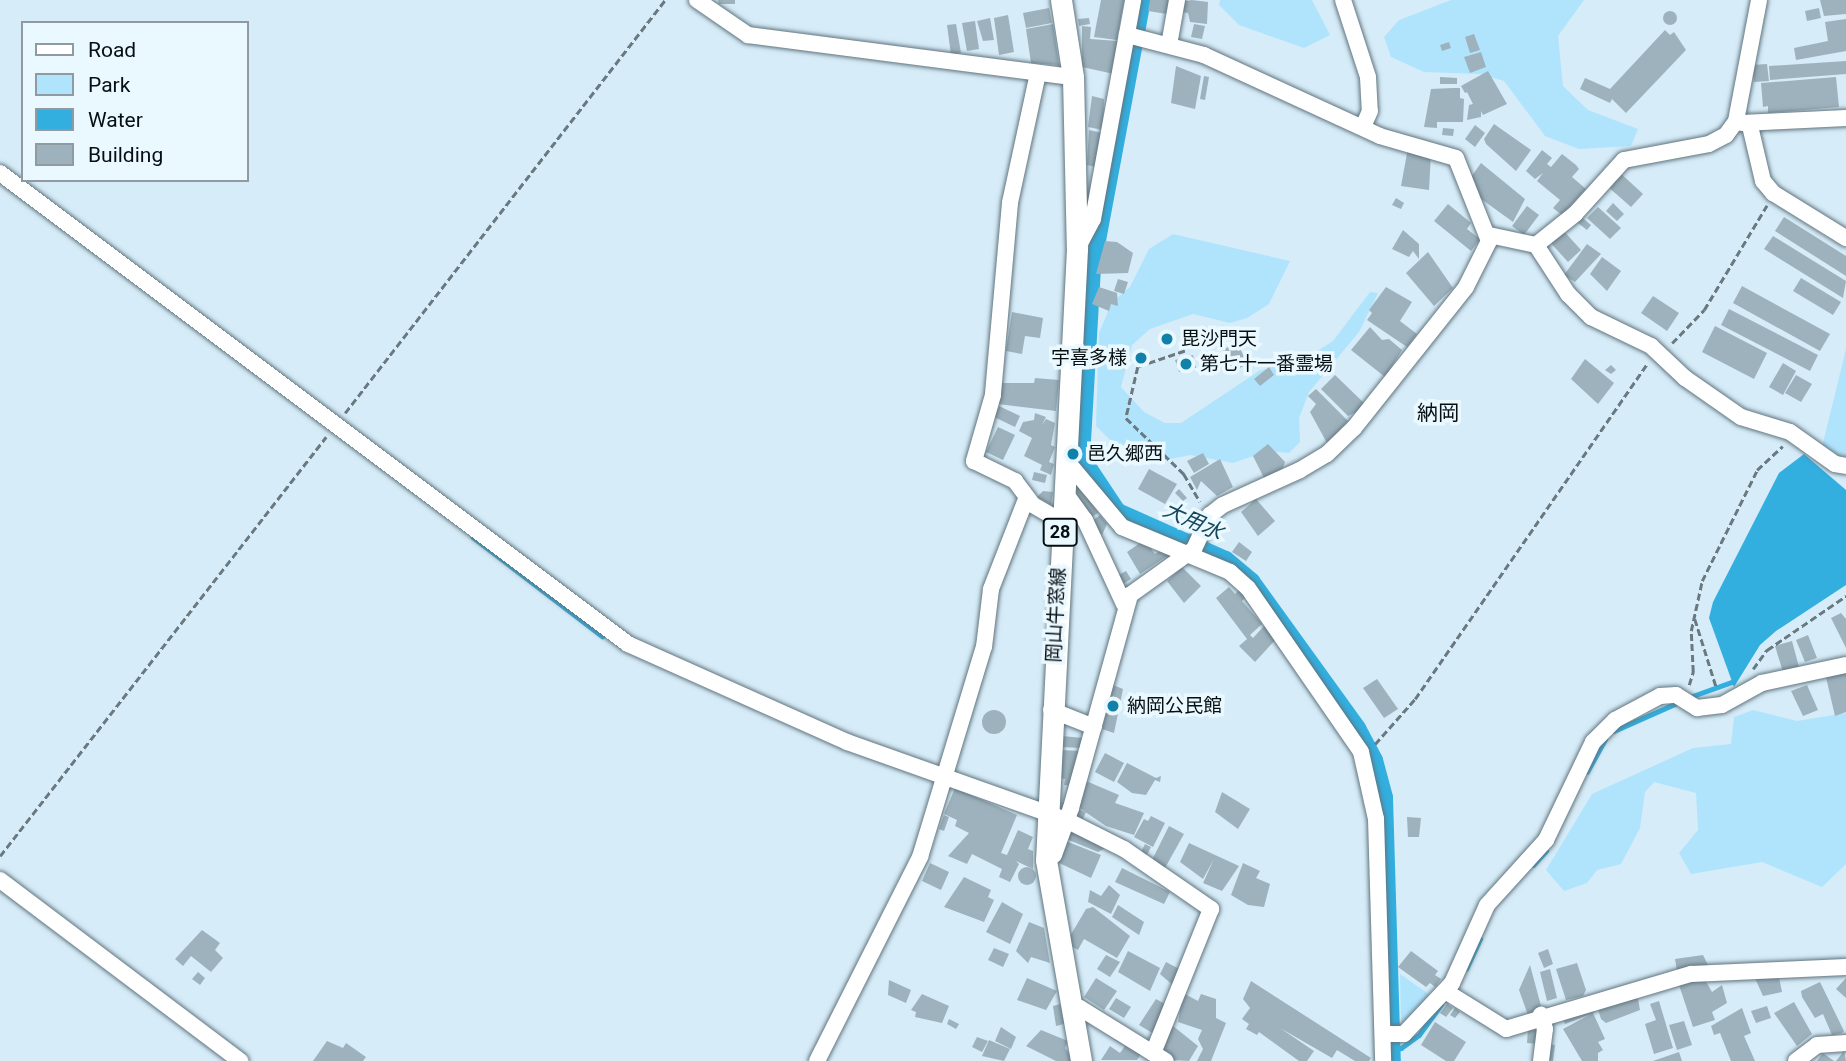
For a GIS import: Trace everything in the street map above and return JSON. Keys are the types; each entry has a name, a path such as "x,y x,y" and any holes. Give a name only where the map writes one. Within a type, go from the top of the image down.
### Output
{"main road":[{"name":"岡山牛窓線","path":"1061,0 1073,76 1077,249 1045,814 1046,860 1081,1061"}],"street":[{"path":"697,0 748,35 1073,76"},
{"path":"1077,249 1093,219 1133,36 1133,0"},
{"path":"1169,45 1177,0"},
{"path":"1343,0 1368,77 1370,111 1363,127"},
{"path":"1759,0 1743,124 1763,181 1773,193 1846,237"},
{"path":"1133,36 1204,55 1363,127 1456,158 1471,206 1489,235 1536,246 1581,310 1658,353 1685,378 1741,417 1780,428 1835,464 1846,466"},
{"path":"1038,73 1010,203 993,395 974,461 1015,481 1026,499 1060,521"},
{"path":"1536,246 1575,214 1624,160 1709,144 1743,124 1846,118"},
{"path":"0,173 628,644 847,742 944,774 1066,820 1124,849 1211,909 1160,1057 1080,1008 1071,1010"},
{"path":"1046,860 1054,855 1066,820 1094,727 1124,604 1142,583 1194,548 1210,516 1223,505 1326,454 1354,428 1466,287 1489,235"},
{"path":"1065,459 1122,527 1194,548 1230,572 1248,588 1367,749 1376,819 1390,1034 1383,1061"},
{"path":"1063,489 1085,520 1124,604"},
{"path":"817,1061 920,857 984,647 991,589 1026,499"},
{"path":"1390,1034 1404,1034 1445,991 1464,961 1487,905 1546,840 1593,742 1637,706 1676,695 1697,708 1732,702 1750,689 1846,665"},
{"path":"1051,710 1094,727"},
{"path":"0,880 240,1061"},
{"path":"1445,991 1506,1029 1541,1015 1692,974 1846,967"},
{"path":"1541,1015 1545,1029 1541,1061"},
{"path":"1796,1061 1817,1045 1846,1043"}],"path":[{"path":"0,856 665,0"},
{"path":"1367,749 1415,699 1658,353 1690,328 1704,310 1773,193"},
{"path":"1185,351 1138,367 1126,418 1184,474 1210,516"},
{"path":"1676,695 1693,681 1694,616 1702,581 1757,470 1781,447 1799,439"},
{"path":"1750,689 1752,671 1767,650 1846,596"},
{"path":"1694,616 1719,695"}],"green space":[{"path":"1220,0 1312,0 1330,35 1304,48 1239,25 1219,5"},
{"path":"1451,0 1584,0 1558,36 1563,86 1588,110 1638,129 1631,146 1579,149 1545,136 1504,81 1480,74 1424,72 1391,57 1384,37 1399,20"},
{"path":"1173,234 1290,261 1269,304 1247,318 1230,323 1193,314 1150,329 1132,345 1121,387 1144,412 1165,423 1181,423 1259,371 1311,355 1333,341 1370,292 1378,293 1359,332 1309,392 1299,418 1300,442 1289,453 1268,451 1233,463 1190,455 1161,461 1112,442 1096,426 1099,333 1112,302 1130,287 1149,249"},
{"path":"1846,349 1846,459 1822,447"},
{"path":"1753,710 1797,721 1846,713 1846,864 1822,887 1762,862 1691,874 1679,853 1698,830 1696,793 1654,782 1645,792 1640,828 1621,864 1597,870 1587,883 1564,891 1546,870 1592,794 1693,748 1731,744 1734,717"},
{"path":"1400,974 1430,995 1407,1023 1401,1022"}],"water":[{"path":"1804,454 1846,490 1846,585 1776,631 1760,645 1734,687 1709,618 1713,602 1779,473"}],"building":[{"path":"718,0 735,0 735,4 719,4"},
{"path":"1101,0 1124,0 1117,40 1094,37"},
{"path":"1150,0 1169,0 1167,14 1148,11"},
{"path":"1820,0 1846,0 1846,14 1824,16"},
{"path":"1182,2 1208,2 1207,24 1190,22 1188,13 1181,12"},
{"path":"1049,8 1052,23 1026,28 1023,13"},
{"path":"1819,8 1821,18 1807,21 1805,11"},
{"path":"1670,11 1675,13 1675,23 1670,25 1665,23 1663,18 1665,13"},
{"path":"1008,15 1014,52 999,55 994,18"},
{"path":"990,18 994,40 983,41 977,21"},
{"path":"1089,18 1090,24 1079,26 1078,19"},
{"path":"1846,19 1846,51 1796,60 1794,48 1828,41 1825,22"},
{"path":"975,21 979,49 967,51 962,23"},
{"path":"956,24 961,53 951,55 947,25"},
{"path":"1053,24 1059,65 1031,63 1026,29"},
{"path":"1194,24 1205,26 1202,39 1191,37"},
{"path":"1082,26 1091,27 1090,39 1118,41 1114,74 1082,67"},
{"path":"1665,30 1670,35 1674,32 1686,50 1626,113 1612,99 1610,103 1580,89 1585,78 1610,89"},
{"path":"1474,34 1480,50 1470,53 1465,37"},
{"path":"1449,42 1451,48 1442,51 1440,45"},
{"path":"1481,52 1486,67 1470,73 1464,57"},
{"path":"1846,61 1846,74 1770,80 1769,66"},
{"path":"1767,64 1769,81 1754,82 1752,65"},
{"path":"1176,66 1201,76 1195,109 1171,103"},
{"path":"1488,71 1507,104 1483,115 1481,111 1481,117 1467,120 1469,105 1473,104 1467,92 1465,93 1461,86"},
{"path":"1204,76 1209,77 1205,100 1200,99"},
{"path":"1440,77 1457,78 1457,84 1440,84"},
{"path":"1836,77 1839,107 1768,113 1768,106 1763,107 1761,83"},
{"path":"1460,88 1460,98 1464,99 1463,122 1437,122 1437,128 1424,127 1431,89"},
{"path":"1092,96 1104,99 1103,130 1088,127"},
{"path":"1494,124 1531,150 1516,171 1486,144 1484,139"},
{"path":"1475,125 1485,133 1475,147 1465,139"},
{"path":"1443,128 1454,129 1453,136 1442,135"},
{"path":"1089,130 1102,133 1096,167 1087,165"},
{"path":"1408,148 1431,153 1429,190 1401,186"},
{"path":"1542,150 1552,158 1547,164 1551,167 1562,154 1576,165 1579,169 1572,177 1586,189 1562,215 1553,208 1560,200 1537,181 1543,173 1535,179 1526,171"},
{"path":"1481,163 1525,199 1513,222 1473,193 1469,180"},
{"path":"1618,171 1643,194 1631,207 1606,185"},
{"path":"1396,198 1404,203 1401,209 1392,205"},
{"path":"1613,203 1624,214 1617,221 1606,211"},
{"path":"1448,204 1471,223 1467,229 1480,239 1471,251 1434,221"},
{"path":"1527,206 1539,215 1524,235 1512,226"},
{"path":"1598,207 1621,228 1610,239 1587,218"},
{"path":"1579,215 1591,225 1587,230 1574,220"},
{"path":"1784,217 1846,256 1846,276 1775,231"},
{"path":"1562,229 1581,250 1568,262 1549,241"},
{"path":"1403,230 1419,244 1419,259 1413,251 1409,257 1392,249"},
{"path":"1773,236 1846,281 1843,298 1764,249"},
{"path":"1105,241 1117,242 1133,253 1128,273 1096,274"},
{"path":"1587,244 1601,254 1575,282 1564,275"},
{"path":"1428,252 1453,288 1434,306 1406,273"},
{"path":"1602,257 1621,271 1607,291 1590,274"},
{"path":"1801,278 1841,302 1833,315 1793,291"},
{"path":"1118,279 1128,282 1124,294 1114,291"},
{"path":"1742,286 1830,334 1820,351 1733,303"},
{"path":"1099,287 1117,293 1118,306 1111,304 1109,311 1092,304"},
{"path":"1386,287 1412,302 1400,321 1417,334 1407,347 1367,320 1372,313 1369,310"},
{"path":"1653,296 1679,313 1667,331 1641,313"},
{"path":"1729,309 1818,355 1810,371 1721,325"},
{"path":"1012,312 1043,318 1040,338 1025,336 1022,354 1006,351"},
{"path":"1715,326 1767,353 1754,379 1702,352"},
{"path":"1370,327 1382,340 1389,339 1402,350 1385,377 1351,350"},
{"name":"毘沙門天","path":"1167,334 1173,340 1167,346 1161,340"},
{"path":"1237,343 1248,364 1233,371 1222,350"},
{"name":"第七十一番霊場","path":"1193,355 1196,368 1179,372 1175,360"},
{"path":"1585,359 1614,383 1598,404 1571,379"},
{"path":"1783,363 1796,371 1783,395 1769,387"},
{"path":"1611,365 1616,370 1611,374 1605,370"},
{"path":"1269,367 1274,375 1260,386 1254,379"},
{"path":"1335,375 1365,404 1348,416 1321,389"},
{"path":"1796,375 1812,384 1801,402 1785,393"},
{"path":"1035,378 1059,380 1056,411 998,404 1000,383 1034,383"},
{"path":"1316,389 1348,421 1327,443 1310,412 1316,404 1308,396"},
{"path":"999,406 1020,416 1015,427 994,417"},
{"path":"1035,413 1046,417 1042,425 1046,419 1055,423 1051,445 1055,447 1049,462 1054,464 1051,475 1040,470 1042,465 1024,456 1032,438 1019,431 1023,422 1034,420"},
{"path":"998,427 1015,435 1003,460 986,452"},
{"path":"1268,444 1285,462 1283,468 1264,478 1253,456"},
{"path":"1203,453 1209,464 1194,473 1187,461"},
{"path":"1220,459 1233,487 1217,496 1201,481 1197,490 1190,477"},
{"path":"1149,469 1177,484 1165,504 1138,489"},
{"path":"1034,472 1047,475 1045,483 1032,480"},
{"path":"1078,481 1098,513 1091,517 1071,486"},
{"path":"1179,489 1187,498 1183,501 1175,493"},
{"path":"1043,491 1053,492 1051,505 1037,497"},
{"path":"1256,499 1275,521 1258,536 1241,512"},
{"path":"1100,515 1107,524 1102,535 1091,522"},
{"path":"1143,541 1155,546 1151,549 1155,554 1161,550 1173,552 1140,574 1127,552"},
{"path":"1239,542 1252,552 1246,561 1232,552"},
{"path":"1182,567 1201,586 1184,603 1167,581"},
{"path":"1126,571 1131,579 1120,586 1115,577"},
{"path":"1229,587 1235,594 1239,590 1245,598 1242,601 1262,624 1250,635 1253,638 1265,625 1277,638 1255,662 1239,646 1247,639 1216,598"},
{"path":"1841,613 1846,619 1846,648 1831,618"},
{"path":"1808,635 1817,658 1805,662 1796,640"},
{"path":"1792,641 1799,667 1783,672 1775,646"},
{"path":"1846,669 1846,712 1835,716 1825,673"},
{"path":"1377,679 1398,709 1384,718 1363,688"},
{"name":"納岡公民館","path":"1113,685 1123,689 1114,733 1102,729"},
{"path":"1807,685 1818,710 1803,716 1791,691"},
{"path":"994,710 1002,714 1006,722 1002,730 994,734 986,730 982,722 986,714"},
{"path":"1062,736 1083,738 1082,748 1061,747"},
{"path":"1059,750 1082,751 1075,786 1064,785 1065,779 1058,778"},
{"path":"1105,753 1124,763 1114,782 1095,772"},
{"path":"1127,763 1156,778 1161,776 1160,782 1155,780 1146,795 1132,793 1117,782"},
{"path":"1086,781 1119,795 1115,803 1144,813 1134,835 1106,826 1075,805"},
{"path":"955,788 1017,815 1001,853 1007,855 1018,830 1033,837 1028,849 1033,851 1033,869 1016,861 1019,864 1010,882 999,877 1002,869 972,854 967,864 948,856 969,833 955,826 957,820 944,814"},
{"path":"1222,792 1250,809 1238,829 1215,812"},
{"path":"1075,808 1086,812 1081,823 1071,819"},
{"path":"944,815 949,817 944,831 939,829"},
{"path":"1151,816 1165,823 1153,847 1134,837 1144,819 1148,821"},
{"path":"1407,817 1421,818 1419,837 1408,837"},
{"path":"1169,826 1184,834 1165,868 1151,862"},
{"path":"1067,828 1106,844 1104,849 1098,852 1064,838"},
{"path":"1063,840 1101,855 1091,878 1057,862"},
{"path":"1189,843 1239,866 1222,891 1203,883 1214,859 1203,879 1180,862"},
{"path":"1145,844 1151,847 1146,857 1140,854"},
{"path":"930,863 949,872 941,890 922,881"},
{"path":"1243,863 1260,871 1256,878 1270,884 1264,907 1248,905 1231,895"},
{"path":"1023,867 1031,867 1036,876 1034,883 1023,885 1018,880 1018,872"},
{"path":"1122,868 1170,892 1164,904 1115,882"},
{"path":"964,877 991,890 988,897 994,900 984,922 944,907"},
{"path":"1109,885 1120,895 1111,914 1088,902 1090,890 1101,896"},
{"path":"1002,902 1023,914 1010,944 986,932"},
{"path":"1118,905 1144,922 1139,935 1112,917"},
{"path":"1093,907 1130,936 1117,958 1084,939 1078,950 1066,943 1086,909"},
{"path":"1029,922 1044,928 1050,963 1031,957 1028,963 1016,951"},
{"path":"202,930 220,943 215,950 223,958 211,972 191,956 183,966 175,959"},
{"path":"994,948 1009,954 1003,967 988,960"},
{"path":"1548,949 1553,964 1544,968 1538,953"},
{"path":"1128,951 1160,968 1150,991 1118,972"},
{"path":"1411,951 1438,971 1435,975 1441,979 1435,987 1430,983 1426,987 1398,967"},
{"path":"1106,955 1120,962 1110,977 1097,969"},
{"path":"1703,955 1709,967 1677,971 1675,959"},
{"path":"1166,962 1183,971 1176,988 1160,974"},
{"path":"1577,963 1586,990 1583,996 1566,1000 1556,969"},
{"path":"1530,965 1541,1006 1528,1015 1519,990"},
{"path":"1550,969 1557,998 1547,1001 1540,972"},
{"path":"198,972 205,978 200,985 192,979"},
{"path":"1778,972 1782,992 1763,996 1754,976"},
{"path":"1027,978 1057,991 1046,1010 1017,1000"},
{"path":"1096,978 1117,991 1104,1010 1084,997"},
{"path":"1704,978 1712,992 1722,985 1727,1003 1712,1012 1715,1020 1693,1027 1679,985"},
{"path":"1846,978 1846,998 1836,989"},
{"path":"889,980 911,990 906,1003 888,995"},
{"path":"1251,981 1371,1058 1369,1061 1355,1061 1337,1050 1332,1058 1280,1028 1314,1051 1307,1061 1299,1061 1259,1032 1257,1035 1246,1029 1249,1024 1242,1019 1250,1008 1243,999"},
{"path":"1820,982 1844,1031 1842,1033 1832,1035 1823,1014 1815,1018 1802,997 1801,991"},
{"path":"1183,993 1198,1001 1201,994 1216,999 1216,1018 1226,1023 1211,1061 1197,1061 1203,1049 1198,1039 1202,1030 1178,1022"},
{"path":"1629,993 1638,999 1640,1010 1606,1023 1601,1019 1596,1003"},
{"path":"922,994 949,1006 942,1023 915,1017 916,1012 911,1010"},
{"path":"1116,998 1131,1007 1124,1018 1109,1009"},
{"path":"1156,999 1165,1004 1154,1034 1139,1025"},
{"path":"1659,1001 1673,1048 1654,1054 1645,1024 1656,1020 1650,1004"},
{"path":"1794,1002 1812,1034 1797,1046 1774,1013"},
{"path":"1060,1004 1064,1024 1056,1026 1053,1006"},
{"path":"1447,1004 1453,1008 1446,1017 1440,1013"},
{"path":"1591,1004 1594,1013 1565,1024 1561,1013"},
{"path":"1767,1006 1771,1018 1756,1023 1751,1011"},
{"path":"1455,1008 1460,1012 1455,1018 1450,1015"},
{"path":"1742,1008 1751,1033 1744,1036 1755,1061 1731,1061 1720,1033 1714,1035 1711,1026"},
{"path":"1593,1013 1605,1039 1598,1042 1603,1050 1598,1053 1598,1061 1582,1061 1563,1029"},
{"path":"949,1019 959,1024 956,1029 947,1024"},
{"path":"1684,1021 1692,1045 1677,1050 1669,1025"},
{"path":"1435,1022 1466,1042 1454,1061 1446,1061 1421,1045"},
{"path":"1173,1026 1198,1046 1189,1061 1173,1060 1157,1050"},
{"path":"1001,1027 1016,1037 1011,1049 995,1041"},
{"path":"1528,1029 1539,1031 1538,1044 1527,1043"},
{"path":"1041,1030 1068,1041 1065,1048 1075,1061 1056,1061 1026,1046"},
{"path":"1120,1033 1142,1053 1137,1060 1101,1060 1110,1046 1120,1053 1125,1046 1115,1040"},
{"path":"977,1037 988,1041 982,1052 972,1047"},
{"path":"989,1040 1010,1049 1004,1061 982,1056"},
{"path":"327,1041 343,1048 346,1043 366,1057 363,1061 313,1061"},
{"path":"1547,1044 1555,1045 1553,1061 1545,1060"},
{"path":"1844,1051 1846,1061 1836,1061"},
{"path":"1679,1052 1682,1061 1653,1061"},
{"path":"1823,1053 1834,1061 1817,1061"}],"waterway":[{"name":"大用水","path":"1143,0 1093,267 1082,457 1118,511 1226,559 1252,581 1358,728 1375,760 1385,798 1393,1061"},
{"path":"473,537 602,636"},
{"path":"1687,698 1732,682"},
{"path":"1614,731 1679,702"},
{"path":"1587,772 1605,740"},
{"path":"1533,865 1546,851"},
{"path":"1466,969 1480,939"},
{"path":"1393,1049 1401,1048 1419,1035 1441,1005"}],"place":[{"name":"毘沙門天","path":"1167,339"},
{"name":"宇喜多様","path":"1141,358"},
{"name":"第七十一番霊場","path":"1186,364"},
{"name":"邑久郷西","path":"1073,454"},
{"name":"納岡公民館","path":"1113,706"}],"district":[{"name":"納岡","path":"1438,413"}]}
